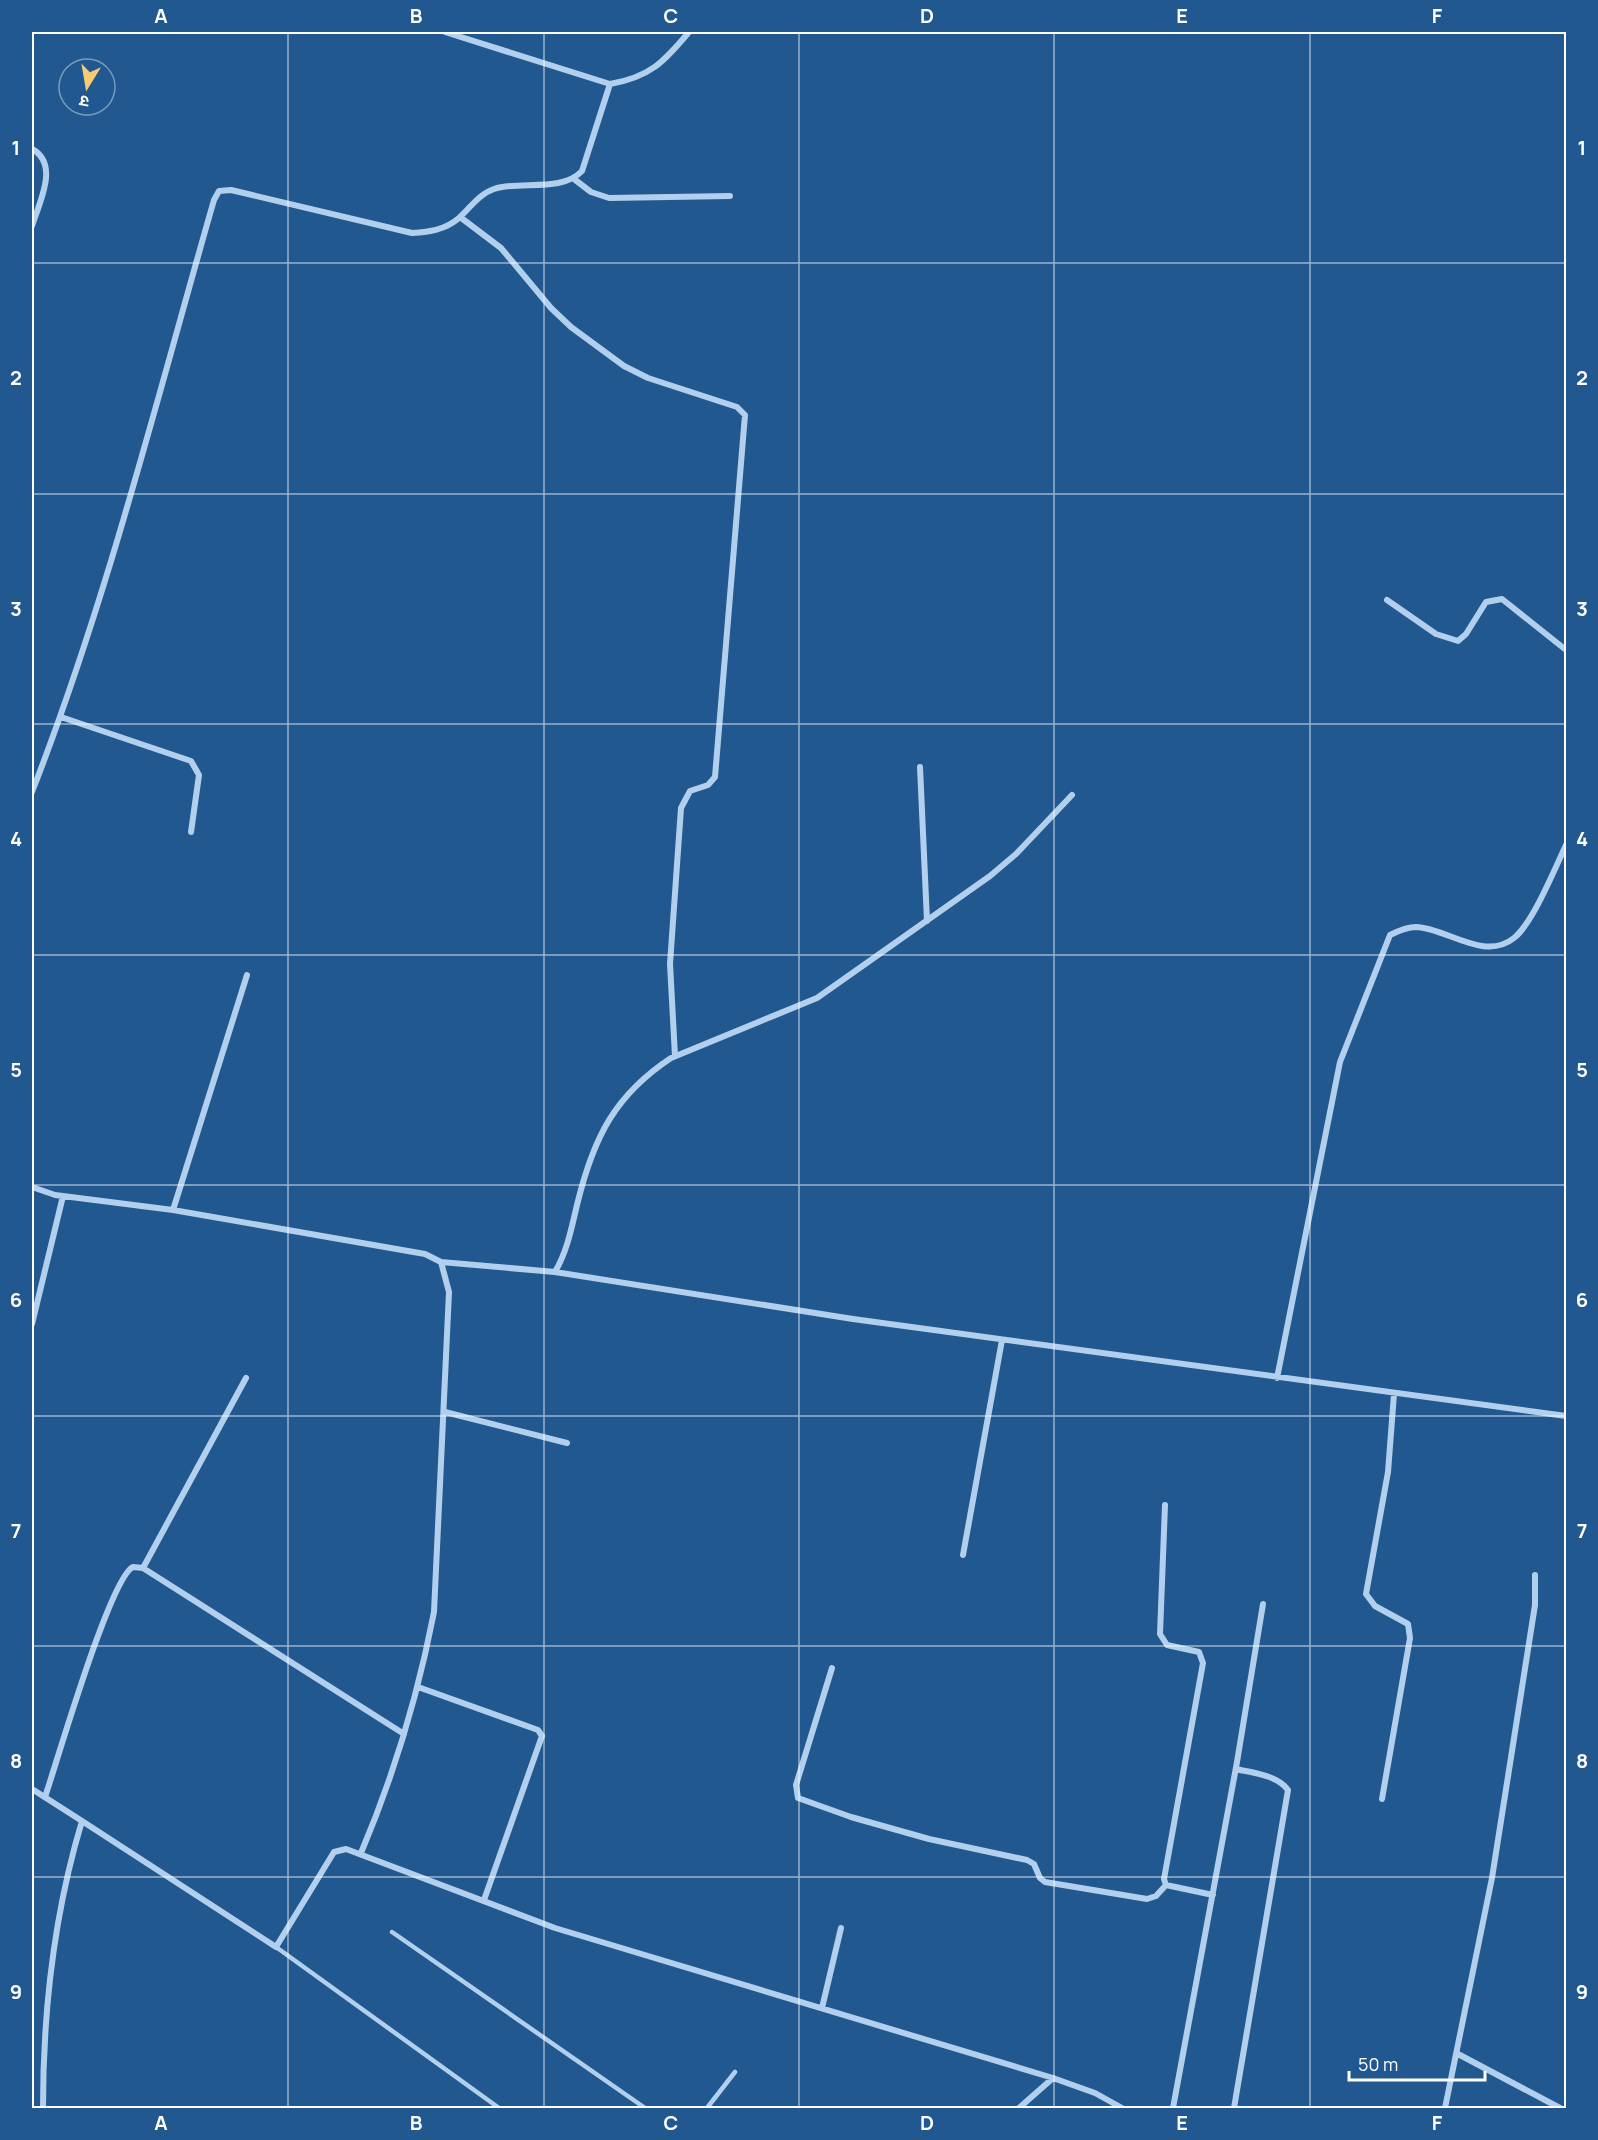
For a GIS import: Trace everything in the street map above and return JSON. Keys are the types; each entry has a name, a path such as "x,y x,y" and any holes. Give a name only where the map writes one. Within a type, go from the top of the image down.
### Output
{"street":[{"path":"445,32 610,84 630,80 659,65 689,32"},
{"path":"32,792 61,717 101,595 219,191 231,190 412,233 439,230 491,190 503,186 564,182 574,179 587,161 610,84"},
{"path":"32,149 43,158 47,169 32,226"},
{"path":"574,179 591,192 609,198 730,196"},
{"path":"461,215 501,248 540,295 571,327 624,366 648,378 737,407 745,415 715,777 708,785 690,791 681,808 670,964 675,1056"},
{"path":"1387,600 1436,634 1458,641 1466,634 1486,602 1502,599 1566,650"},
{"path":"61,717 191,761 199,775 191,832"},
{"path":"920,766 927,921"},
{"path":"555,1272 566,1247 587,1164 610,1116 626,1094 650,1072 675,1056 817,998 990,876 1016,854 1072,795"},
{"path":"1277,1378 1340,1062 1390,935 1414,927 1468,944 1496,945 1514,938 1533,912 1566,845"},
{"path":"173,1210 247,975"},
{"path":"32,1187 63,1196 173,1210 425,1254 441,1262 555,1272 1002,1340 1566,1416"},
{"path":"32,1324 63,1196"},
{"path":"361,1853 383,1801 404,1734 418,1687 434,1612 449,1292 441,1262"},
{"path":"963,1555 1002,1340"},
{"path":"143,1568 246,1378"},
{"path":"1382,1799 1410,1638 1408,1624 1376,1606 1366,1594 1388,1472 1394,1394"},
{"path":"445,1412 567,1443"},
{"path":"832,1668 798,1777 798,1798 850,1817 929,1839 1027,1860 1034,1864 1040,1878 1045,1882 1152,1899 1166,1885 1165,1865 1182,1791 1203,1663 1198,1652 1167,1645 1160,1634 1165,1505"},
{"path":"45,1797 101,1629 122,1578 132,1568 143,1568 404,1734"},
{"path":"1445,2109 1492,1878 1533,1616 1535,1575"},
{"path":"1173,2109 1214,1895 1263,1604"},
{"path":"418,1687 531,1728 542,1736 484,1900"},
{"path":"1234,2109 1288,1790 1283,1783 1273,1778 1236,1769"},
{"path":"32,1789 276,1947 334,1852 346,1848 606,1944 1053,2078 1095,2093 1122,2109"},
{"path":"43,2109 46,1999 61,1910 82,1821"},
{"path":"1166,1885 1214,1895"},
{"path":"822,2008 841,1928"},
{"path":"1458,2054 1560,2109"},
{"path":"1019,2109 1053,2078"}],"lane":[{"path":"392,1932 645,2109"},
{"path":"276,1947 499,2109"},
{"path":"707,2109 735,2072"}]}
